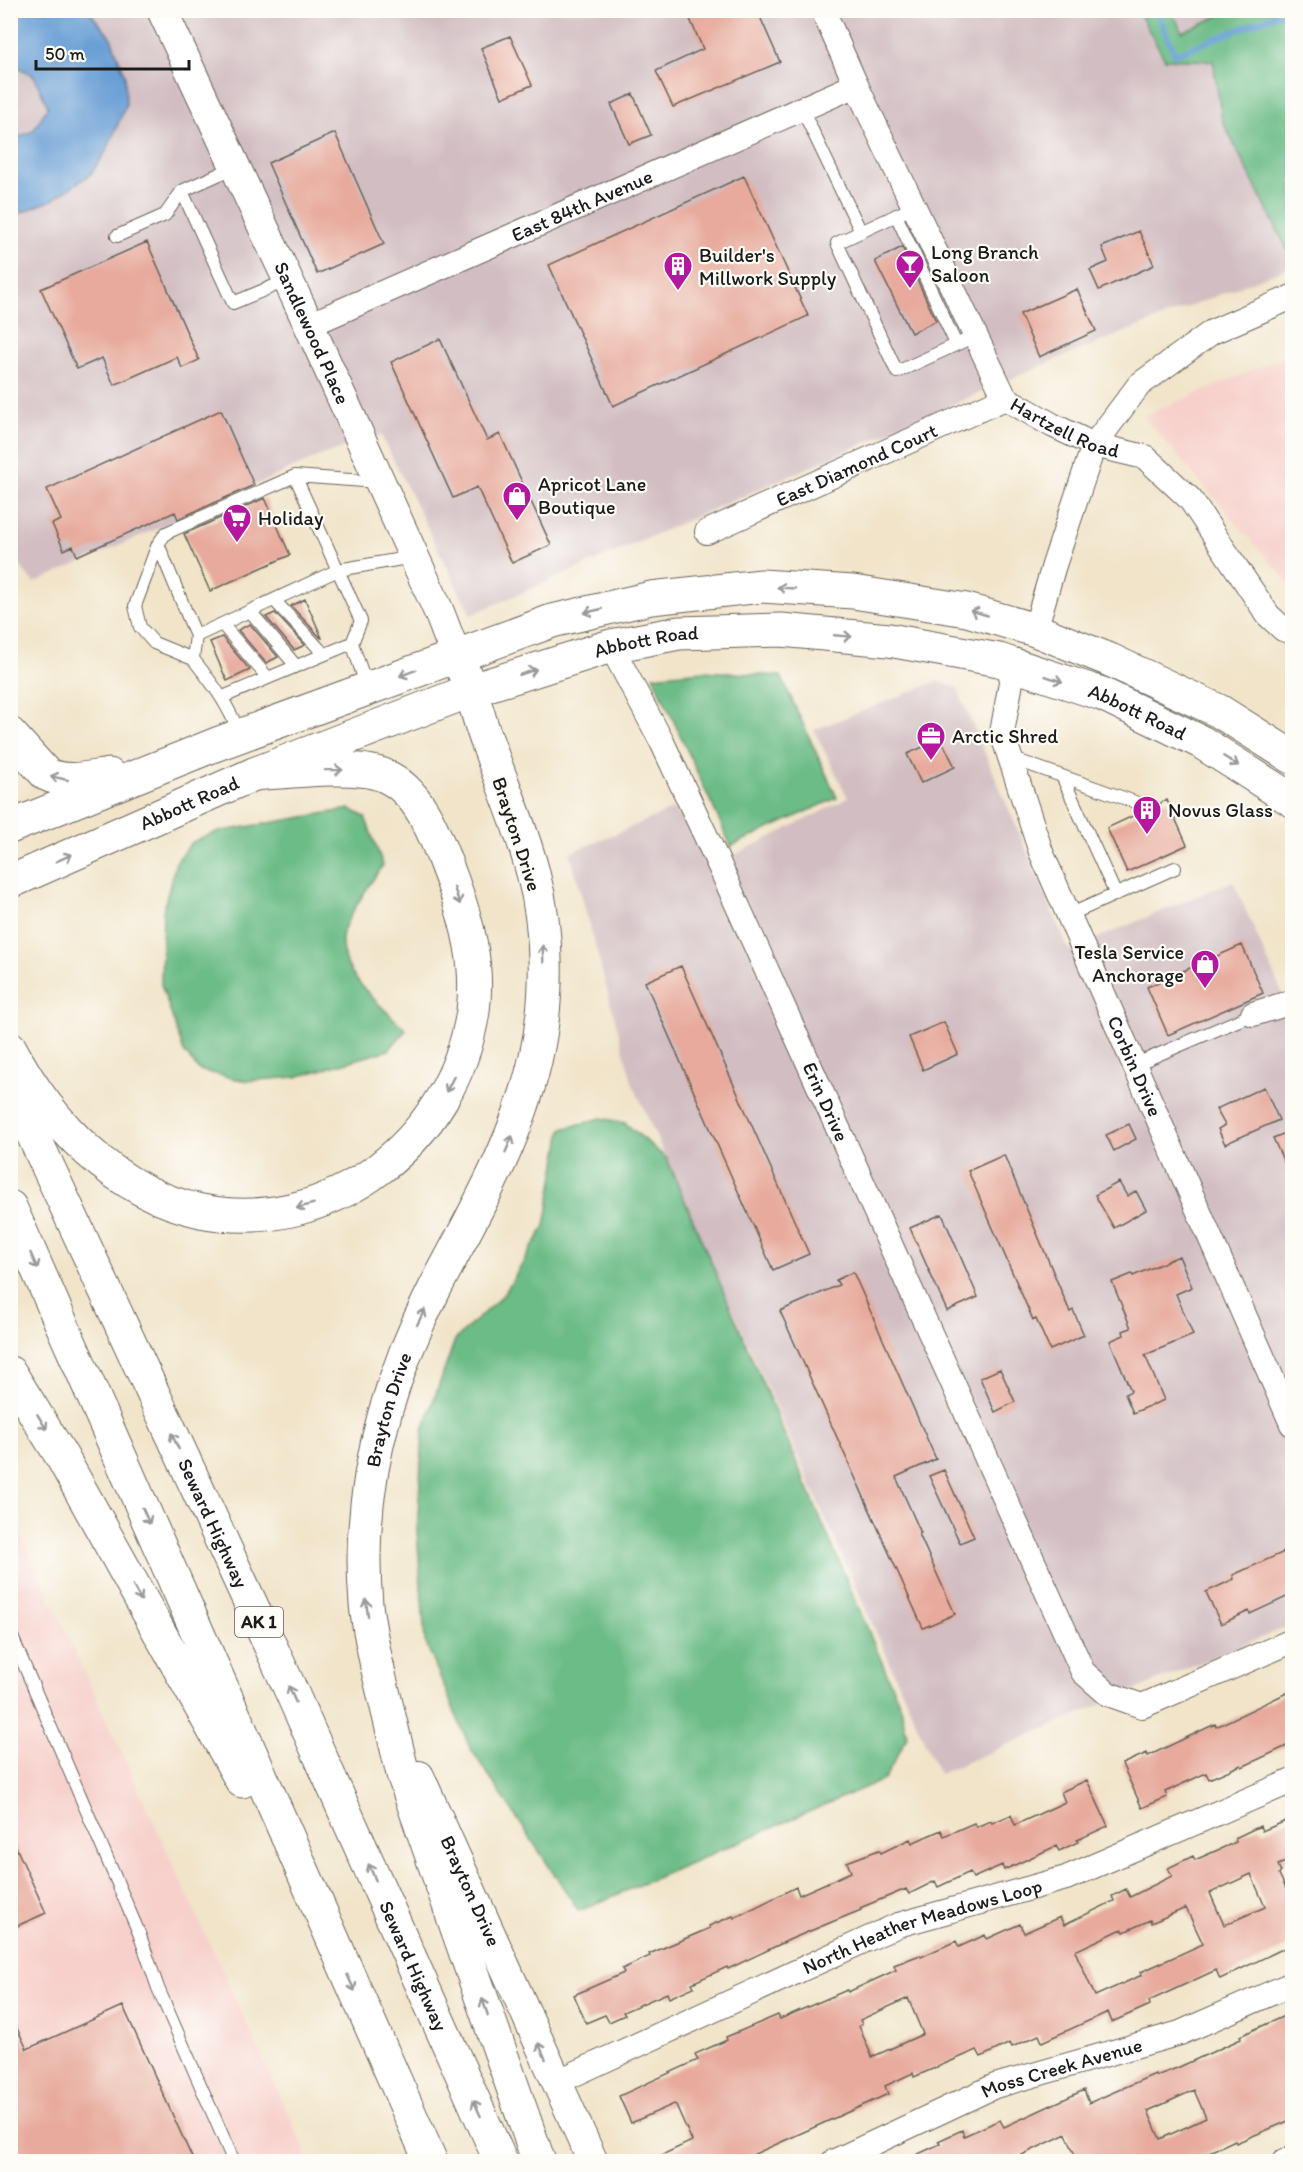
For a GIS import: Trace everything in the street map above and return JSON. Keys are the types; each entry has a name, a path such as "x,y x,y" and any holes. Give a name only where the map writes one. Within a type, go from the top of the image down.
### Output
{"main road":[{"name":"Abbott Road","path":"10,827 240,736 552,621 651,598 762,586 853,592 967,610 1035,630 1110,660 1219,711 1293,757"},
{"name":"Abbott Road","path":"10,882 254,774 472,690 611,646 679,633 782,630 890,640 999,660 1102,694 1201,742 1293,800"},
{"path":"1014,665 1035,630"},
{"name":"Brayton Drive","path":"376,1666 366,1607 364,1535 366,1498 380,1426 418,1323 485,1196 516,1128 536,1058 543,1006 543,933 536,886 525,845 478,718 472,690 456,656"},
{"path":"10,734 46,774 66,780 158,768"},
{"path":"10,1048 26,1077 52,1114 97,1159 149,1193 199,1210 230,1215 291,1210 338,1195 402,1151 422,1127 451,1084 462,1056 473,1009 475,984 471,943 466,920 448,871 431,829 416,804 408,793 383,775 360,770 254,774"},
{"name":"Seward Highway","path":"10,1085 288,1684 501,2162"},
{"path":"10,1207 431,2162"},
{"path":"10,1373 62,1456 338,1953"},
{"path":"376,1666 403,1774 539,2162"}],"street":[{"name":"Sandlewood Place","path":"162,10 309,325 456,656"},
{"name":"Hartzell Road","path":"823,10 856,85 905,211 966,340 1005,398 1052,425 1094,445 1145,457 1190,499 1268,615 1283,629 1293,632"},
{"name":"East 84th Avenue","path":"309,325 856,85"},
{"path":"1035,630 1094,445 1139,385 1212,332 1293,297"},
{"name":"East Diamond Court","path":"707,532 1005,398"},
{"name":"Erin Drive","path":"611,646 662,742 712,849 1083,1672 1108,1694 1142,1706 1293,1641"},
{"name":"Corbin Drive","path":"1014,665 1002,733 1041,852 1293,1424"},
{"path":"1253,1014 1293,1002"},
{"name":"Brayton Drive","path":"376,1666 430,1805 593,2162"},
{"name":"North Heather Meadows Loop","path":"557,2082 898,1925 1066,1878 1293,1781"},
{"name":"Moss Creek Avenue","path":"833,2162 995,2086 1180,2033 1293,1984"},
{"path":"1284,2162 1293,2158"}],"lane":[{"path":"802,109 861,232"},
{"path":"117,236 165,215 182,191 235,167"},
{"path":"182,191 233,303 288,280"},
{"path":"905,211 837,243 897,372 966,340"},
{"path":"240,736 223,697 193,658 154,643 140,627 135,606 158,544 166,533 295,476 380,482"},
{"path":"295,476 361,621 352,643 367,688"},
{"path":"158,544 196,636 193,658"},
{"path":"196,636 338,570 414,557"},
{"path":"274,600 324,654"},
{"path":"250,611 296,666"},
{"path":"222,624 268,678"},
{"path":"223,697 352,643"},
{"path":"1010,758 1135,802"},
{"path":"1062,776 1116,895"},
{"path":"1069,915 1175,868"},
{"path":"1134,1065 1253,1014"},
{"path":"10,1632 139,1933 158,1988 234,2162"}],"shaded area":[{"path":"11,11 1292,11 1292,266 1057,359 471,615 381,435 327,453 34,583 11,555"},
{"path":"1292,354 1292,587 1143,416"},
{"path":"938,681 957,688 1069,950 1233,881 1292,1016 1292,1625 939,1774 632,1082 570,853 673,809 729,858 848,798 814,730"},
{"path":"11,1513 310,2161 11,2161"}],"green space":[{"path":"1138,11 1172,11 1182,32 1230,11 1292,11 1292,259 1222,120 1213,61 1165,59"},
{"path":"703,671 781,676 837,798 731,846 653,676"},
{"path":"350,809 365,817 383,865 346,924 342,939 343,954 359,983 406,1030 389,1050 296,1077 245,1081 199,1070 184,1052 161,984 163,911 176,862 192,842 217,832"},
{"path":"601,1118 625,1123 667,1159 901,1707 907,1737 885,1779 579,1911 470,1748 425,1641 417,1531 423,1430 455,1340 505,1293 545,1226 562,1129"}],"water":[{"path":"11,10 89,11 111,38 125,75 126,105 107,150 91,174 52,200 11,217 11,140 33,131 48,107 34,76 11,63"}],"building":[{"path":"686,10 757,10 780,62 673,107 656,71 703,49"},
{"path":"510,36 532,85 502,98 481,48"},
{"path":"633,94 651,135 629,144 611,104"},
{"path":"335,133 384,244 317,274 268,163"},
{"name":"Builder's Millwork Supply","path":"744,176 808,316 613,406 549,265"},
{"path":"1139,231 1154,265 1099,290 1090,270 1108,262 1102,247"},
{"path":"147,242 199,360 182,368 177,357 114,385 102,358 77,369 41,289"},
{"path":"902,247 936,321 911,333 875,261"},
{"path":"1077,289 1096,331 1039,357 1020,314"},
{"path":"440,339 487,440 500,434 551,545 512,563 477,487 453,498 391,362"},
{"path":"221,410 254,485 178,519 175,512 77,556 73,546 64,550 52,524 61,520 47,489"},
{"name":"Holiday","path":"265,498 290,555 210,591 184,534"},
{"path":"305,599 322,638 291,606"},
{"path":"275,613 305,645 294,650 266,617"},
{"path":"250,624 278,657 266,663 238,630"},
{"path":"222,637 250,670 227,681 210,642"},
{"name":"Arctic Shred","path":"941,739 955,767 921,783 907,754"},
{"name":"Novus Glass","path":"1167,800 1187,845 1127,872 1107,828"},
{"name":"Tesla Service Anchorage","path":"1242,945 1263,993 1168,1035 1147,987"},
{"path":"681,966 809,1254 773,1270 645,982"},
{"path":"944,1022 958,1054 923,1070 909,1037"},
{"path":"1264,1087 1279,1120 1225,1144 1218,1129 1225,1125 1216,1109"},
{"path":"1129,1124 1136,1139 1114,1151 1106,1135"},
{"path":"1293,1130 1293,1182 1273,1138"},
{"path":"1004,1155 1070,1312 1073,1310 1084,1335 1050,1350 1036,1319 1033,1320 968,1171"},
{"path":"1119,1182 1127,1196 1136,1191 1146,1210 1114,1228 1095,1195"},
{"path":"942,1214 978,1297 947,1311 910,1228"},
{"path":"1179,1256 1192,1287 1176,1294 1193,1335 1145,1355 1164,1400 1133,1413 1125,1394 1131,1391 1110,1341 1124,1335 1123,1331 1131,1328 1112,1282 1132,1274 1133,1276"},
{"path":"853,1272 936,1459 896,1477 955,1614 923,1628 780,1311 839,1285 836,1280"},
{"path":"1000,1369 1015,1402 995,1412 980,1378"},
{"path":"944,1470 974,1537 960,1543 929,1476"},
{"path":"1293,1548 1293,1594 1250,1614 1249,1611 1221,1624 1206,1592 1234,1579 1233,1575"},
{"path":"1293,1690 1293,1743 1242,1767 1241,1765 1209,1779 1206,1773 1165,1792 1167,1797 1142,1808 1122,1764 1147,1753 1148,1756 1215,1724 1216,1727"},
{"path":"1087,1780 1108,1826 1077,1840 1078,1842 1059,1851 1056,1846 1004,1870 1002,1865 973,1878 970,1872 938,1887 935,1881 909,1894 906,1889 692,1983 694,1987 669,1998 667,1993 623,2012 625,2015 609,2022 605,2015 586,2023 574,1995 624,1973 622,1969 650,1956 649,1954 710,1928 709,1926 733,1916 734,1918 796,1887 799,1895 851,1872 847,1862 879,1850 881,1853 910,1839 912,1843 941,1830 944,1836 974,1823 976,1827 1011,1815 1015,1825 1065,1802 1061,1792"},
{"path":"1293,1818 1293,1859 1278,1865 1281,1872 1279,1874 1293,1904 1293,1944 1220,1979 1216,1970 1149,2001 1150,2005 1112,2022 1108,2012 1042,2042 1039,2035 1012,2047 1010,2043 981,2057 977,2050 914,2077 913,2073 885,2086 888,2094 737,2162 647,2162 692,2141 676,2105 631,2123 619,2096 698,2060 695,2054 727,2040 726,2037 778,2015 780,2019 847,1990 848,1992 896,1970 894,1965 920,1955 921,1957 956,1941 959,1947 985,1935 987,1939 1020,1924 1024,1933 1060,1917 1064,1925 1114,1901 1112,1896 1126,1889 1130,1897 1172,1876 1168,1868 1193,1856 1195,1860 1236,1842 1235,1838 1260,1826 1262,1831","holes":["1251,1874 1265,1907 1224,1925 1210,1893","1186,1908 1203,1944 1095,1996 1075,1951 1122,1929 1124,1932 1150,1920 1151,1923","908,1998 923,2034 872,2057 859,2026 862,2024 860,2020"]},
{"path":"10,1834 46,1913 10,1929"},
{"path":"123,2006 194,2162 10,2162 10,2014 27,2049"},
{"path":"1293,2012 1293,2044 1288,2046 1293,2056 1293,2119 1236,2143 1235,2140 1188,2162 1078,2162 1066,2134 1007,2162 901,2162 940,2144 938,2141 962,2130 964,2136 1000,2120 1004,2127 1084,2090 1089,2103 1155,2074 1156,2076 1177,2068 1241,2039 1240,2036","holes":["1194,2090 1206,2118 1160,2139 1148,2111"]}],"waterway":[{"path":"1156,10 1175,54 1289,10"}],"place":[{"name":"Long Branch Saloon","path":"910,290"},
{"name":"Builder's Millwork Supply","path":"678,292"},
{"name":"Apricot Lane Boutique","path":"517,522"},
{"name":"Holiday","path":"237,544"},
{"name":"Arctic Shred","path":"931,762"},
{"name":"Novus Glass","path":"1147,836"},
{"name":"Tesla Service Anchorage","path":"1205,990"}]}
